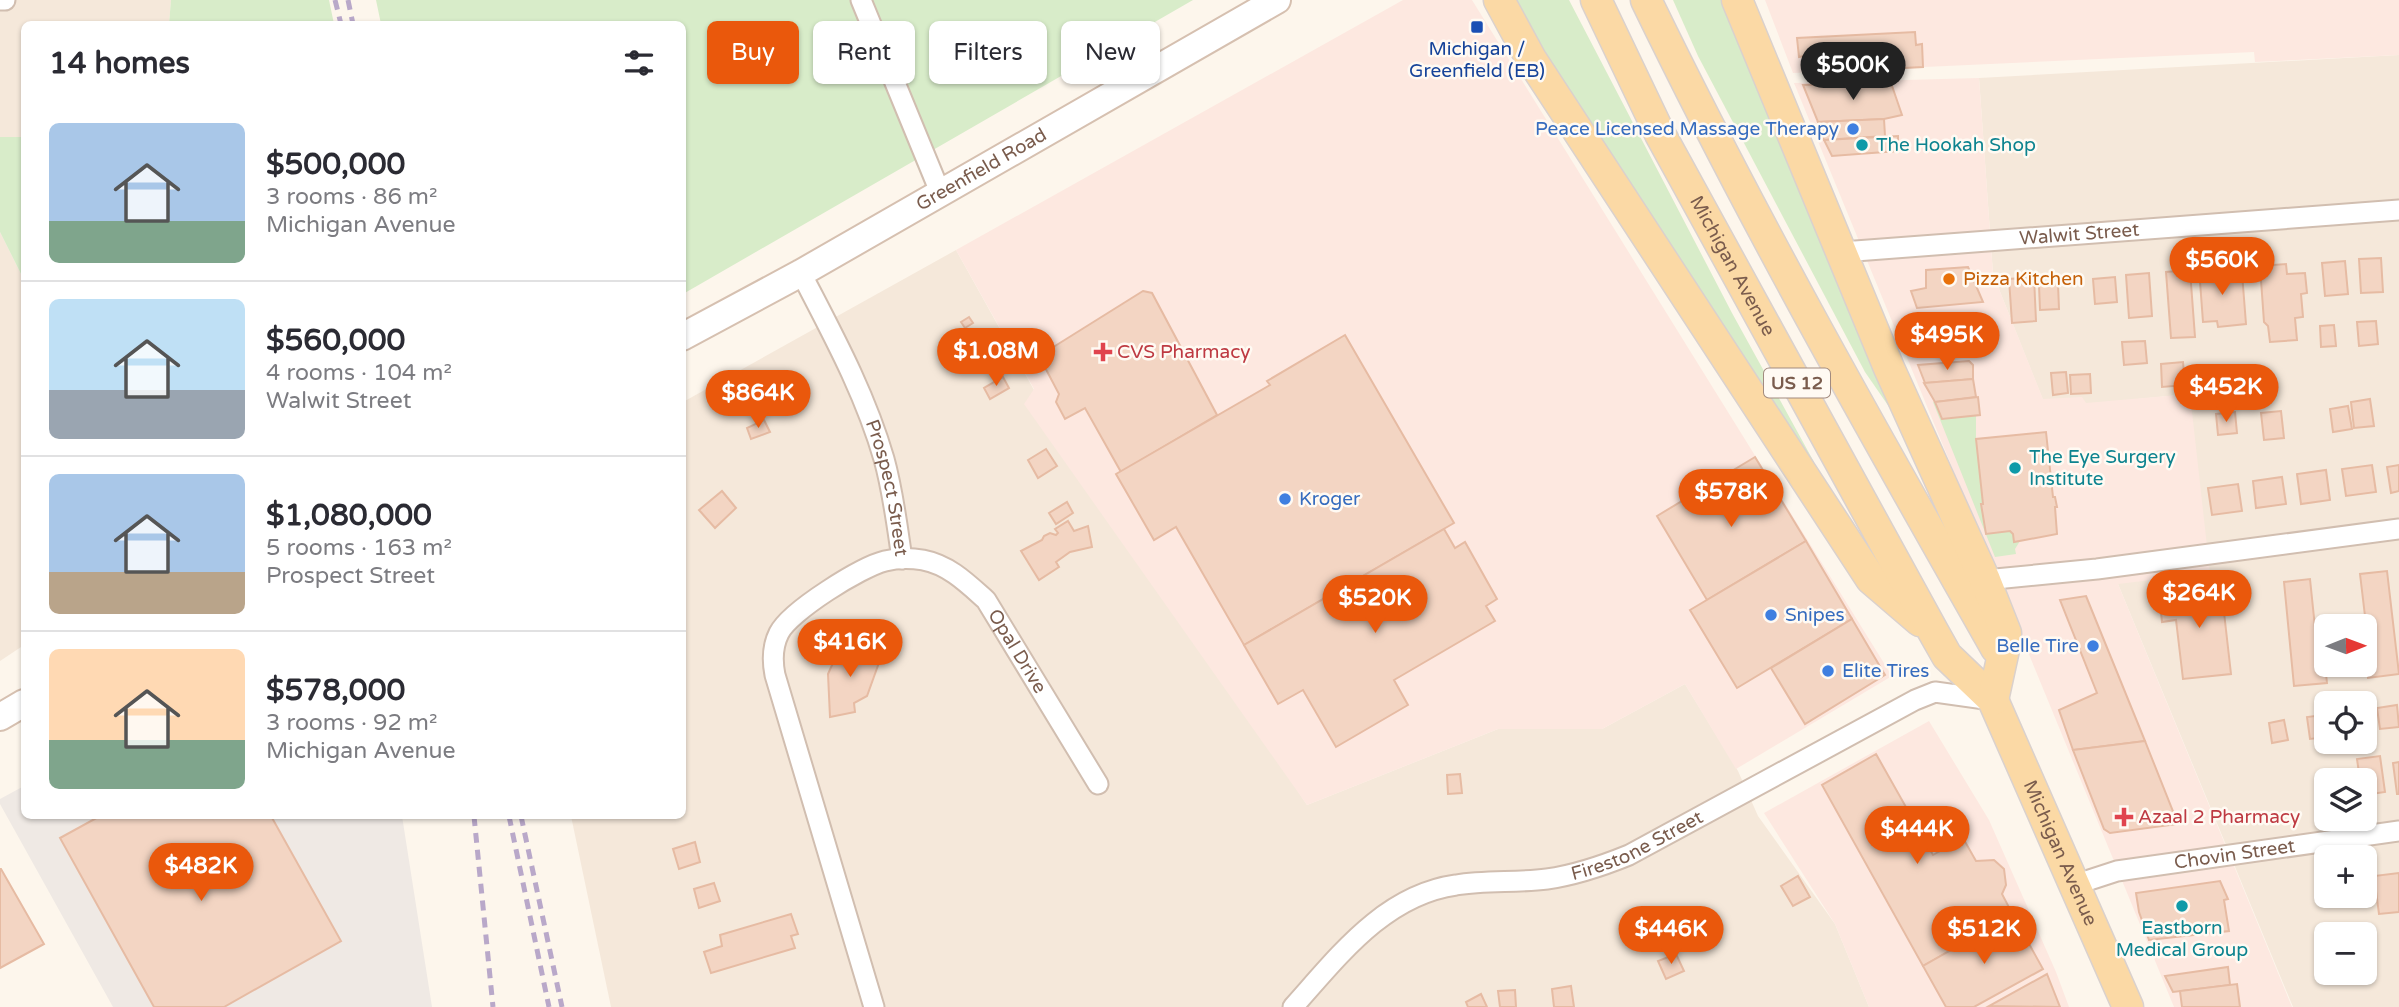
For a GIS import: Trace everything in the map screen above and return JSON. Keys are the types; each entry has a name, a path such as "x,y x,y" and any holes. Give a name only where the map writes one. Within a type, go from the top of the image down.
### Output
{"main road":[{"name":"Greenfield Road","path":"686,335 801,273 1277,0"},
{"path":"1499,0 1531,59 1871,579 1934,633"},
{"name":"Michigan Avenue","path":"1596,0 1660,134 1947,656 1993,700 2128,1007"},
{"name":"US 12","path":"1646,0 1700,111 1821,340 2001,658"},
{"path":"1737,0 1889,368 2006,633 1993,700"},
{"path":"0,717 21,705"}],"street":[{"path":"861,0 940,192"},
{"name":"Walwit Street","path":"1842,252 2399,210"},
{"name":"Prospect Street","path":"801,273 850,366 877,436 893,496 902,559 868,567 795,613 779,633 772,660 874,1007"},
{"path":"1984,580 2097,569 2399,529"},
{"name":"Opal Drive","path":"902,559 938,564 961,578 986,600 1098,784"},
{"name":"Firestone Street","path":"1293,1007 1365,929 1382,915 1414,898 1455,885 1544,879 1593,869 1629,855 1915,700 1935,692 1993,700"},
{"name":"Chovin Street","path":"2074,885 2117,871 2399,831"}],"shaded area":[{"path":"0,0 171,0 169,21 21,21 21,137 0,137"},
{"path":"1403,0 1472,0 1892,676 1736,769 1685,684 1602,729 1498,729 1307,805 1024,404 1034,389 956,250"},
{"path":"1765,0 2399,0 2399,55 2255,62 2254,52 1793,73"},
{"path":"2399,55 2399,1007 2293,1007 2118,584 2190,394 2085,404 2082,398 2043,400 1993,274 1979,78"},
{"path":"1979,78 1993,274 2043,399 2082,397 2086,403 2190,394 2210,573 2118,584 2292,1007 2174,1007 1794,83"},
{"path":"0,232 21,274 21,647 0,661"},
{"path":"956,250 1034,390 1307,805 1498,729 1602,729 1685,684 1738,771 1758,816 1835,924 1869,1007 611,1007 572,819 686,819 686,400"},
{"path":"1929,721 1989,820 2069,1007 1869,1007 1835,924 1764,813"},
{"path":"21,788 21,819 402,819 432,1007 113,1007 0,804 0,799"}],"green space":[{"path":"171,0 329,0 333,21 169,21"},
{"path":"376,0 1193,0 1157,21 1061,21 1061,76 686,292 686,21 380,21"},
{"path":"1516,0 1569,0 1732,313 1814,462 1811,463 1554,67"},
{"path":"1673,0 1723,0 1894,414 1865,372 1698,56"},
{"path":"0,137 21,137 21,274 0,232"},
{"path":"1933,402 1942,419 1976,415 1981,505 1987,534 2010,531 2020,541 2015,549 2016,554 1995,557"}],"building":[{"path":"1915,32 1916,45 1922,44 1923,67 1806,73 1804,56 1799,57 1797,38"},
{"path":"1891,83 1902,115 1884,119 1818,122 1803,85"},
{"name":"Peace Licensed Massage Therapy","path":"1884,119 1885,136 1824,140 1818,122"},
{"name":"The Hookah Shop","path":"1898,136 1898,151 1832,156 1824,140"},
{"path":"2381,258 2383,292 2361,293 2359,259"},
{"path":"2345,261 2348,294 2325,296 2322,263"},
{"path":"2286,264 2287,274 2305,273 2307,293 2301,294 2303,317 2295,318 2297,340 2270,342 2268,326 2264,322 2260,266"},
{"path":"2222,266 2222,274 2242,273 2246,324 2218,327 2217,321 2203,322 2199,268"},
{"name":"Pizza Kitchen","path":"1968,267 1983,302 1917,308 1911,291 1926,288 1926,270"},
{"path":"2190,270 2195,337 2171,338 2166,272"},
{"path":"2149,273 2152,316 2129,318 2126,275"},
{"path":"2034,277 2036,321 2012,323 2009,279"},
{"path":"2115,277 2117,302 2095,304 2093,279"},
{"path":"2058,284 2059,309 2040,310 2039,285"},
{"name":"CVS Pharmacy","path":"1143,291 1152,293 1217,415 1121,472 1085,408 1065,419 1056,402 1059,394 1039,356"},
{"path":"969,317 973,323 965,328 961,322"},
{"path":"2376,321 2378,344 2359,346 2357,322"},
{"path":"2334,325 2336,346 2321,347 2320,326"},
{"name":"Kroger","path":"1345,335 1454,523 1244,645 1176,527 1154,540 1116,474 1270,385 1267,381"},
{"path":"2145,341 2147,363 2124,365 2122,342"},
{"path":"1969,361 1973,365 1973,379 1925,383 1918,365"},
{"path":"2183,362 2185,385 2162,387 2161,364"},
{"path":"2066,372 2068,393 2053,395 2051,373"},
{"path":"2090,374 2091,393 2071,394 2070,375"},
{"path":"1003,377 1009,388 990,399 984,388"},
{"path":"1973,379 1976,397 1935,402 1924,383"},
{"path":"1978,397 1980,415 1942,419 1935,402"},
{"path":"2370,399 2374,426 2354,428 2351,402"},
{"path":"2348,406 2352,429 2333,432 2330,409"},
{"path":"2281,411 2284,438 2264,440 2261,413"},
{"path":"2235,412 2237,433 2218,435 2216,414"},
{"path":"764,420 770,432 751,439 747,428"},
{"name":"The Eye Surgery Institute","path":"2046,432 2053,497 2057,507 2057,534 2014,542 2010,531 1986,534 1976,439"},
{"path":"1046,449 1057,466 1038,478 1028,460"},
{"path":"1755,457 1806,541 1707,600 1657,516"},
{"path":"2372,465 2376,492 2346,496 2342,469"},
{"path":"2399,465 2399,491 2391,493 2387,467"},
{"path":"2326,470 2330,500 2301,504 2297,474"},
{"path":"2282,477 2286,504 2256,508 2253,481"},
{"path":"2238,484 2242,511 2212,515 2208,488"},
{"path":"722,491 736,508 715,528 699,510"},
{"path":"1067,502 1073,513 1056,524 1049,513"},
{"path":"1068,521 1074,531 1088,526 1092,547 1070,552 1056,562 1059,567 1039,580 1021,551 1050,533 1056,535 1058,533 1055,529"},
{"path":"1444,529 1455,548 1465,542 1497,599 1486,606 1495,621 1394,680 1408,705 1336,747 1303,690 1278,704 1244,645"},
{"name":"Snipes","path":"1806,541 1852,619 1737,688 1690,610"},
{"path":"2387,571 2399,674 2377,677 2377,614 2365,614 2360,574"},
{"path":"2310,579 2314,618 2314,677 2326,677 2327,683 2294,686 2284,582"},
{"path":"2221,586 2231,674 2183,679 2176,620 2162,622 2159,593"},
{"name":"Belle Tire","path":"2086,596 2145,741 2073,750 2059,710 2097,693 2060,600"},
{"name":"Elite Tires","path":"1852,619 1885,675 1805,724 1771,668"},
{"path":"842,643 881,657 867,696 854,703 855,712 830,717 828,674"},
{"path":"2397,705 2399,727 2380,729 2377,708"},
{"path":"2314,716 2314,738 2310,739 2307,717"},
{"path":"2284,720 2288,740 2272,743 2269,723"},
{"path":"2145,741 2178,824 2110,833 2104,829 2073,750"},
{"path":"1876,754 1933,855 1963,838 1976,861 1994,860 2004,869 2006,885 2002,894 2013,915 1923,966 1822,785"},
{"path":"2380,756 2385,792 2377,793 2377,768 2358,768 2357,759"},
{"path":"2399,762 2399,794 2397,794 2393,763"},
{"path":"1460,774 1462,793 1448,794 1447,775"},
{"path":"95,819 273,819 341,941 224,1007 154,1007 60,838"},
{"path":"695,842 700,862 679,869 673,849"},
{"path":"0,869 44,944 0,968"},
{"path":"2399,873 2399,912 2379,914 2377,876"},
{"path":"1798,876 1810,897 1793,906 1781,886"},
{"name":"Eastborn Medical Group","path":"2220,881 2228,899 2224,900 2229,931 2149,940 2139,912 2136,893"},
{"path":"714,883 720,901 699,908 694,889"},
{"path":"791,914 798,934 791,936 795,948 711,973 704,952 722,946 720,935"},
{"path":"2013,915 2043,969 1974,1007 1946,1007 1923,966"},
{"path":"1676,954 1684,971 1666,979 1658,961"},
{"path":"2228,967 2230,985 2173,992 2165,976"},
{"path":"2047,974 2060,1007 1989,1006"},
{"path":"2237,984 2240,1007 2182,1007 2180,991"},
{"path":"1571,986 1574,1007 1554,1007 1552,989"},
{"path":"1515,990 1516,1007 1500,1007 1498,991"},
{"path":"1481,994 1487,1007 1468,1007 1466,1002"}],"railway":[{"path":"335,0 340,21"},
{"path":"348,0 352,21"},
{"path":"474,819 493,1007"},
{"path":"510,819 549,1007"},
{"path":"522,819 562,1007"}],"place":[{"name":"Michigan / Greenfield (EB)","path":"1477,27"},
{"name":"Peace Licensed Massage Therapy","path":"1853,129"},
{"name":"The Hookah Shop","path":"1862,145"},
{"name":"Pizza Kitchen","path":"1949,279"},
{"name":"CVS Pharmacy","path":"1103,352"},
{"name":"The Eye Surgery Institute","path":"2015,468"},
{"name":"Kroger","path":"1285,499"},
{"name":"Snipes","path":"1771,615"},
{"name":"Belle Tire","path":"2093,646"},
{"name":"Elite Tires","path":"1828,671"},
{"name":"Azaal 2 Pharmacy","path":"2124,817"},
{"name":"Eastborn Medical Group","path":"2182,906"}]}
